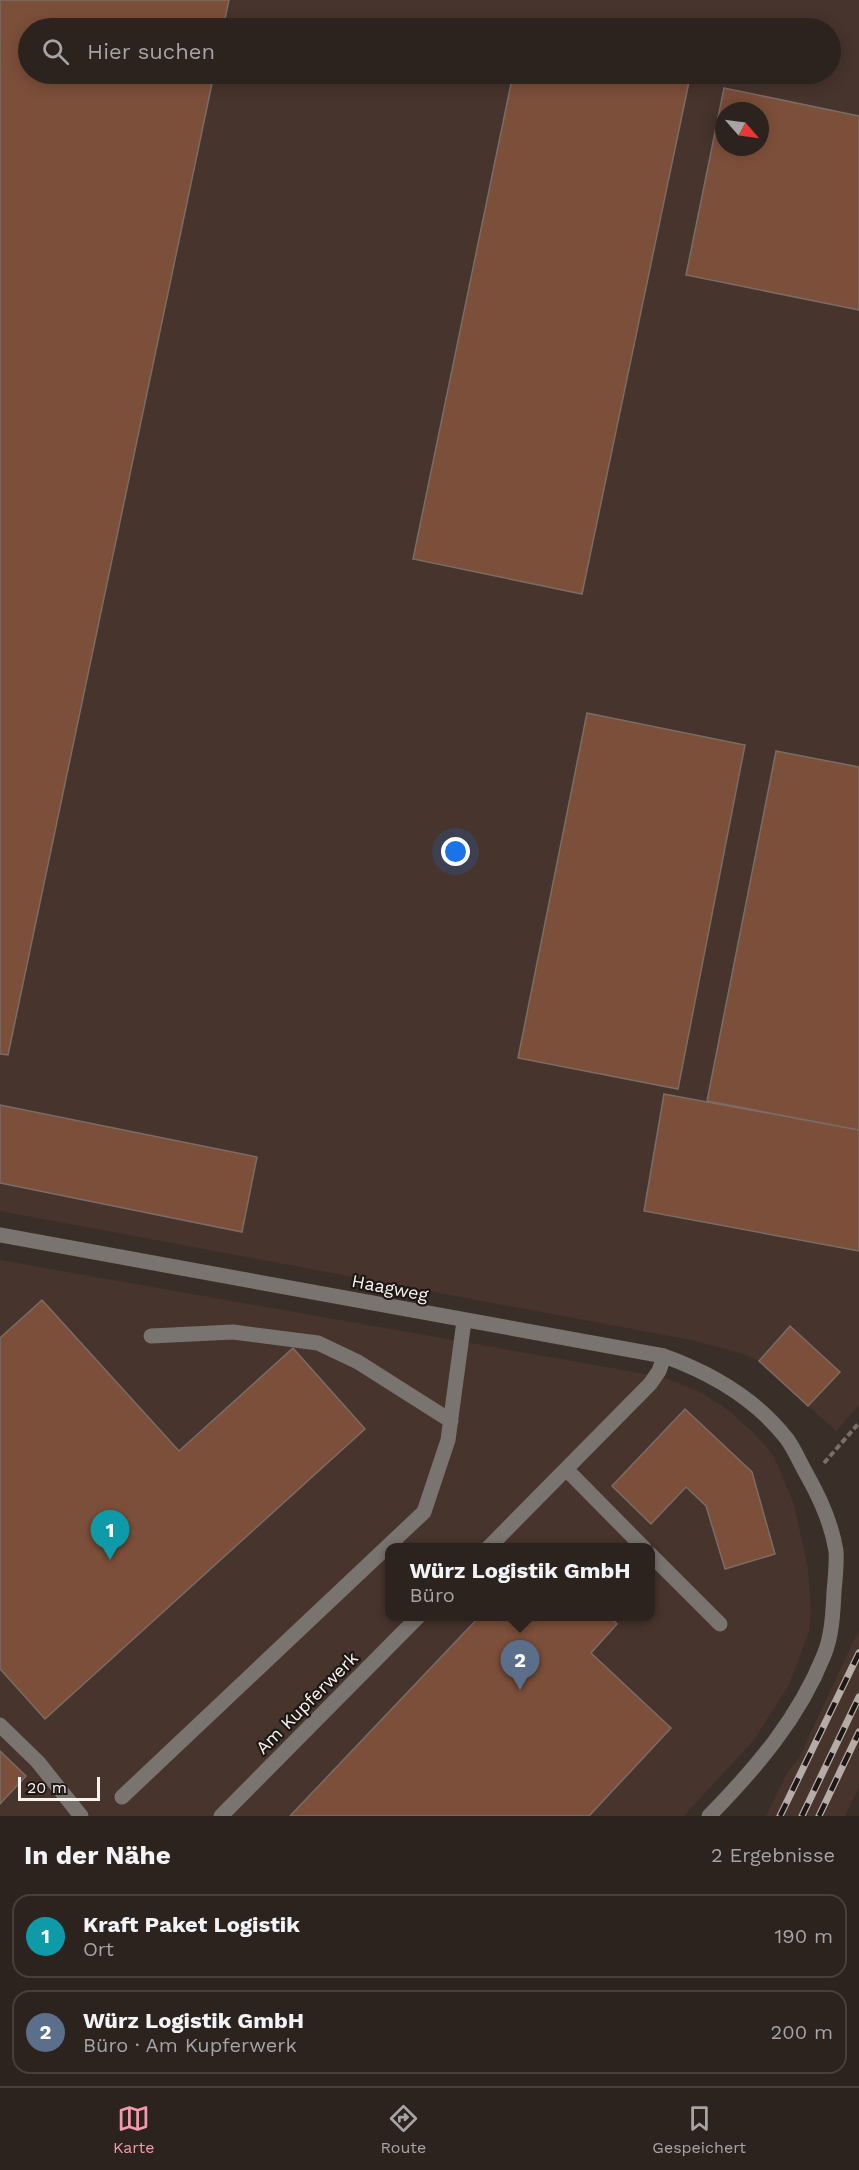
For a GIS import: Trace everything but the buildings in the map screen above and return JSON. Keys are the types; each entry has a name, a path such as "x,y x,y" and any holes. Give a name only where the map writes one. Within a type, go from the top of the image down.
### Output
{"street":[{"name":"Haagweg","path":"0,1235 664,1356 695,1368 727,1385 760,1411 787,1439 817,1492 830,1527 836,1552 833,1610 826,1652 809,1691 753,1770 709,1816"},
{"path":"390,1543 423,1512 448,1440 464,1321"},
{"path":"151,1336 233,1332 318,1343 358,1362 451,1421"},
{"path":"493,1543 650,1384 659,1371 664,1356"},
{"path":"566,1469 639,1543"},
{"path":"122,1797 385,1548"},
{"path":"655,1558 720,1624"},
{"name":"Am Kupferwerk","path":"222,1816 415,1621"},
{"path":"0,1725 38,1762 75,1813"}],"path":[{"path":"823,1465 859,1423"}],"shaded area":[{"path":"0,0 859,0 859,1405 836,1431 759,1361 737,1352 691,1340 0,1211"},
{"path":"0,1260 629,1371 668,1379 698,1391 727,1409 754,1433 774,1456 794,1504 808,1569 811,1610 809,1632 789,1685 753,1741 684,1816 0,1816"},
{"path":"859,1629 859,1787 845,1816 766,1816 786,1775 799,1758"}],"railway":[{"path":"780,1816 859,1653"},
{"path":"802,1816 859,1697"},
{"path":"819,1816 859,1732"}],"place":[{"name":"Kraft Paket Logistik","path":"110,1560"},
{"name":"Würz Logistik GmbH","path":"520,1690"}]}
